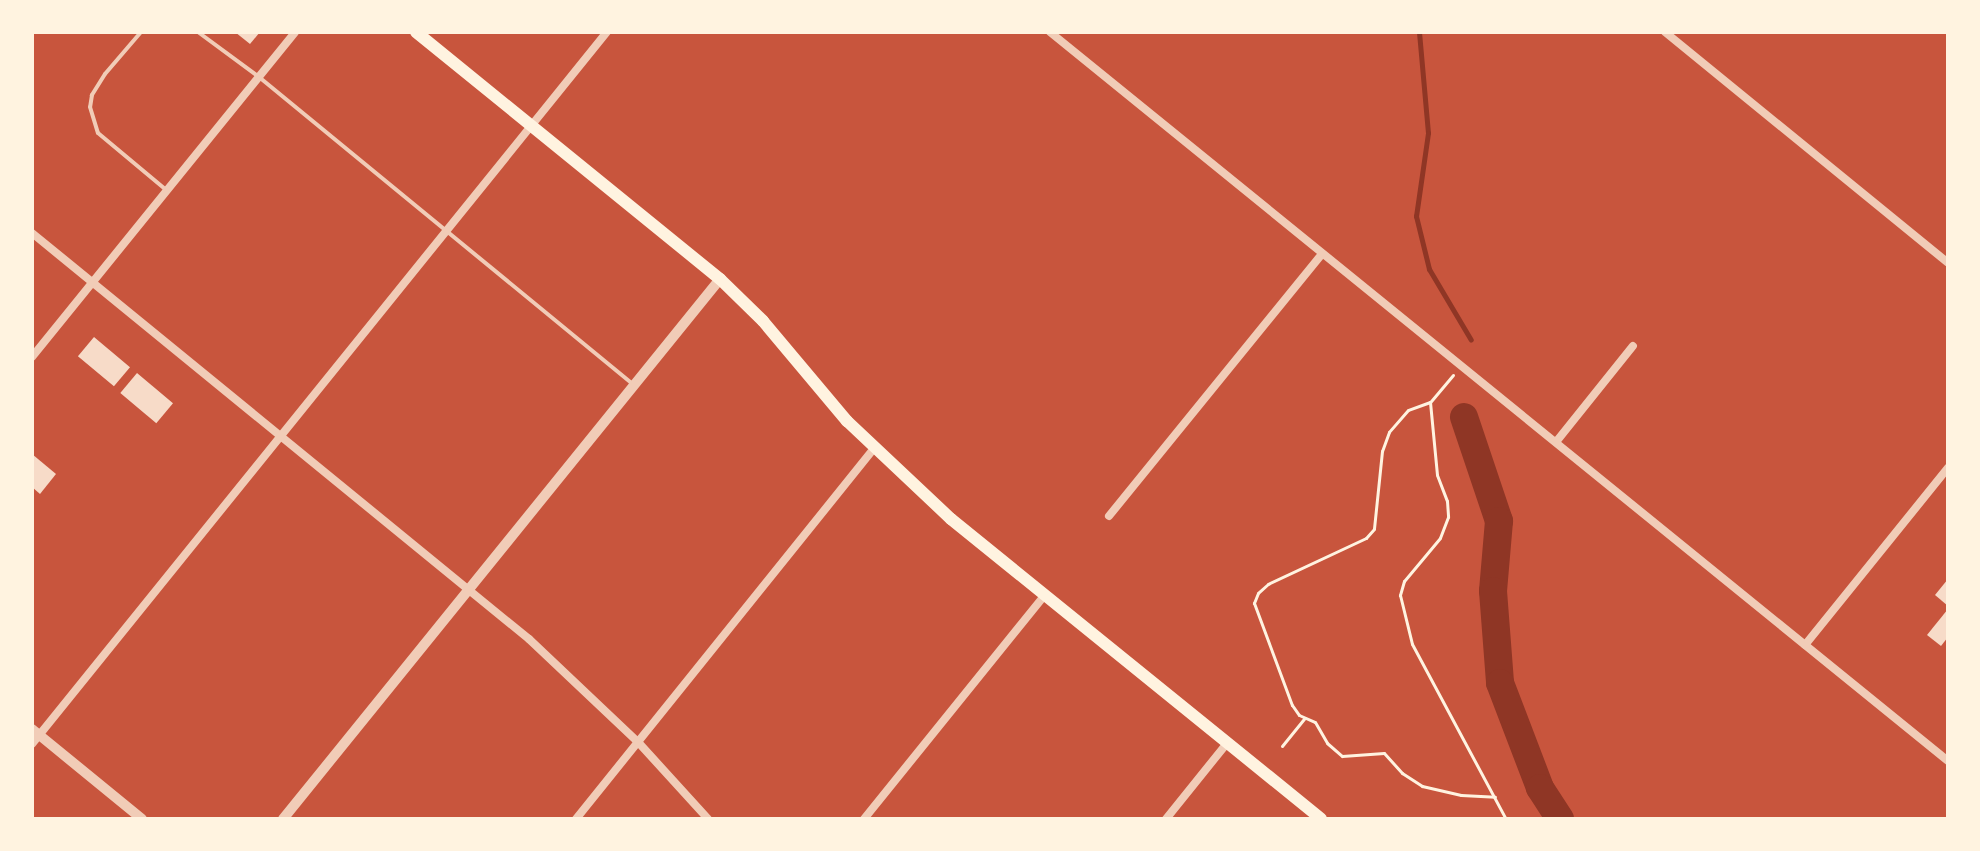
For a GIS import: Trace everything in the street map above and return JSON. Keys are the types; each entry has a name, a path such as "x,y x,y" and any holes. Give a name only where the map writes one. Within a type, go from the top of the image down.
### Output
{"main road":[{"path":"416,32 720,279 763,321 874,448 951,519 1321,819"}],"street":[{"path":"32,357 295,32"},
{"path":"142,819 34,736 607,32"},
{"path":"1050,32 1948,761"},
{"path":"1665,32 1948,263"},
{"path":"32,233 563,669 638,742 708,819"},
{"path":"1109,516 1322,254"},
{"path":"283,819 720,279"},
{"path":"1556,442 1633,346"},
{"path":"576,819 874,448"},
{"path":"1805,645 1948,468"},
{"path":"864,819 1044,596"},
{"path":"1166,819 1227,743"}],"lane":[{"path":"141,32 105,74 92,95 90,107 98,133 167,190"},
{"path":"198,32 259,77 634,385"}],"path":[{"path":"1453,375 1430,402 1408,410 1389,432 1379,474 1378,517 1366,538 1268,584 1258,593 1254,603 1278,659 1292,705 1305,718 1315,722 1327,743 1342,756 1384,753 1402,773 1422,786 1461,795 1495,797"},
{"path":"1430,402 1437,475 1447,501 1448,517 1440,538 1404,581 1400,595 1412,644 1506,819"},
{"path":"1282,746 1305,718"}],"building":[{"path":"235,32 260,32 250,44"},
{"path":"94,337 130,367 114,386 78,356"},
{"path":"137,373 173,403 156,423 120,393"},
{"path":"32,454 56,474 40,494 32,487"},
{"path":"1948,579 1948,606 1935,595"},
{"path":"1948,609 1948,637 1941,646 1927,635"}],"waterway":[{"path":"1419,32 1428,133 1416,216 1429,269 1471,340"},
{"path":"1464,417 1499,521 1493,591 1500,683 1540,788 1560,819"}]}
